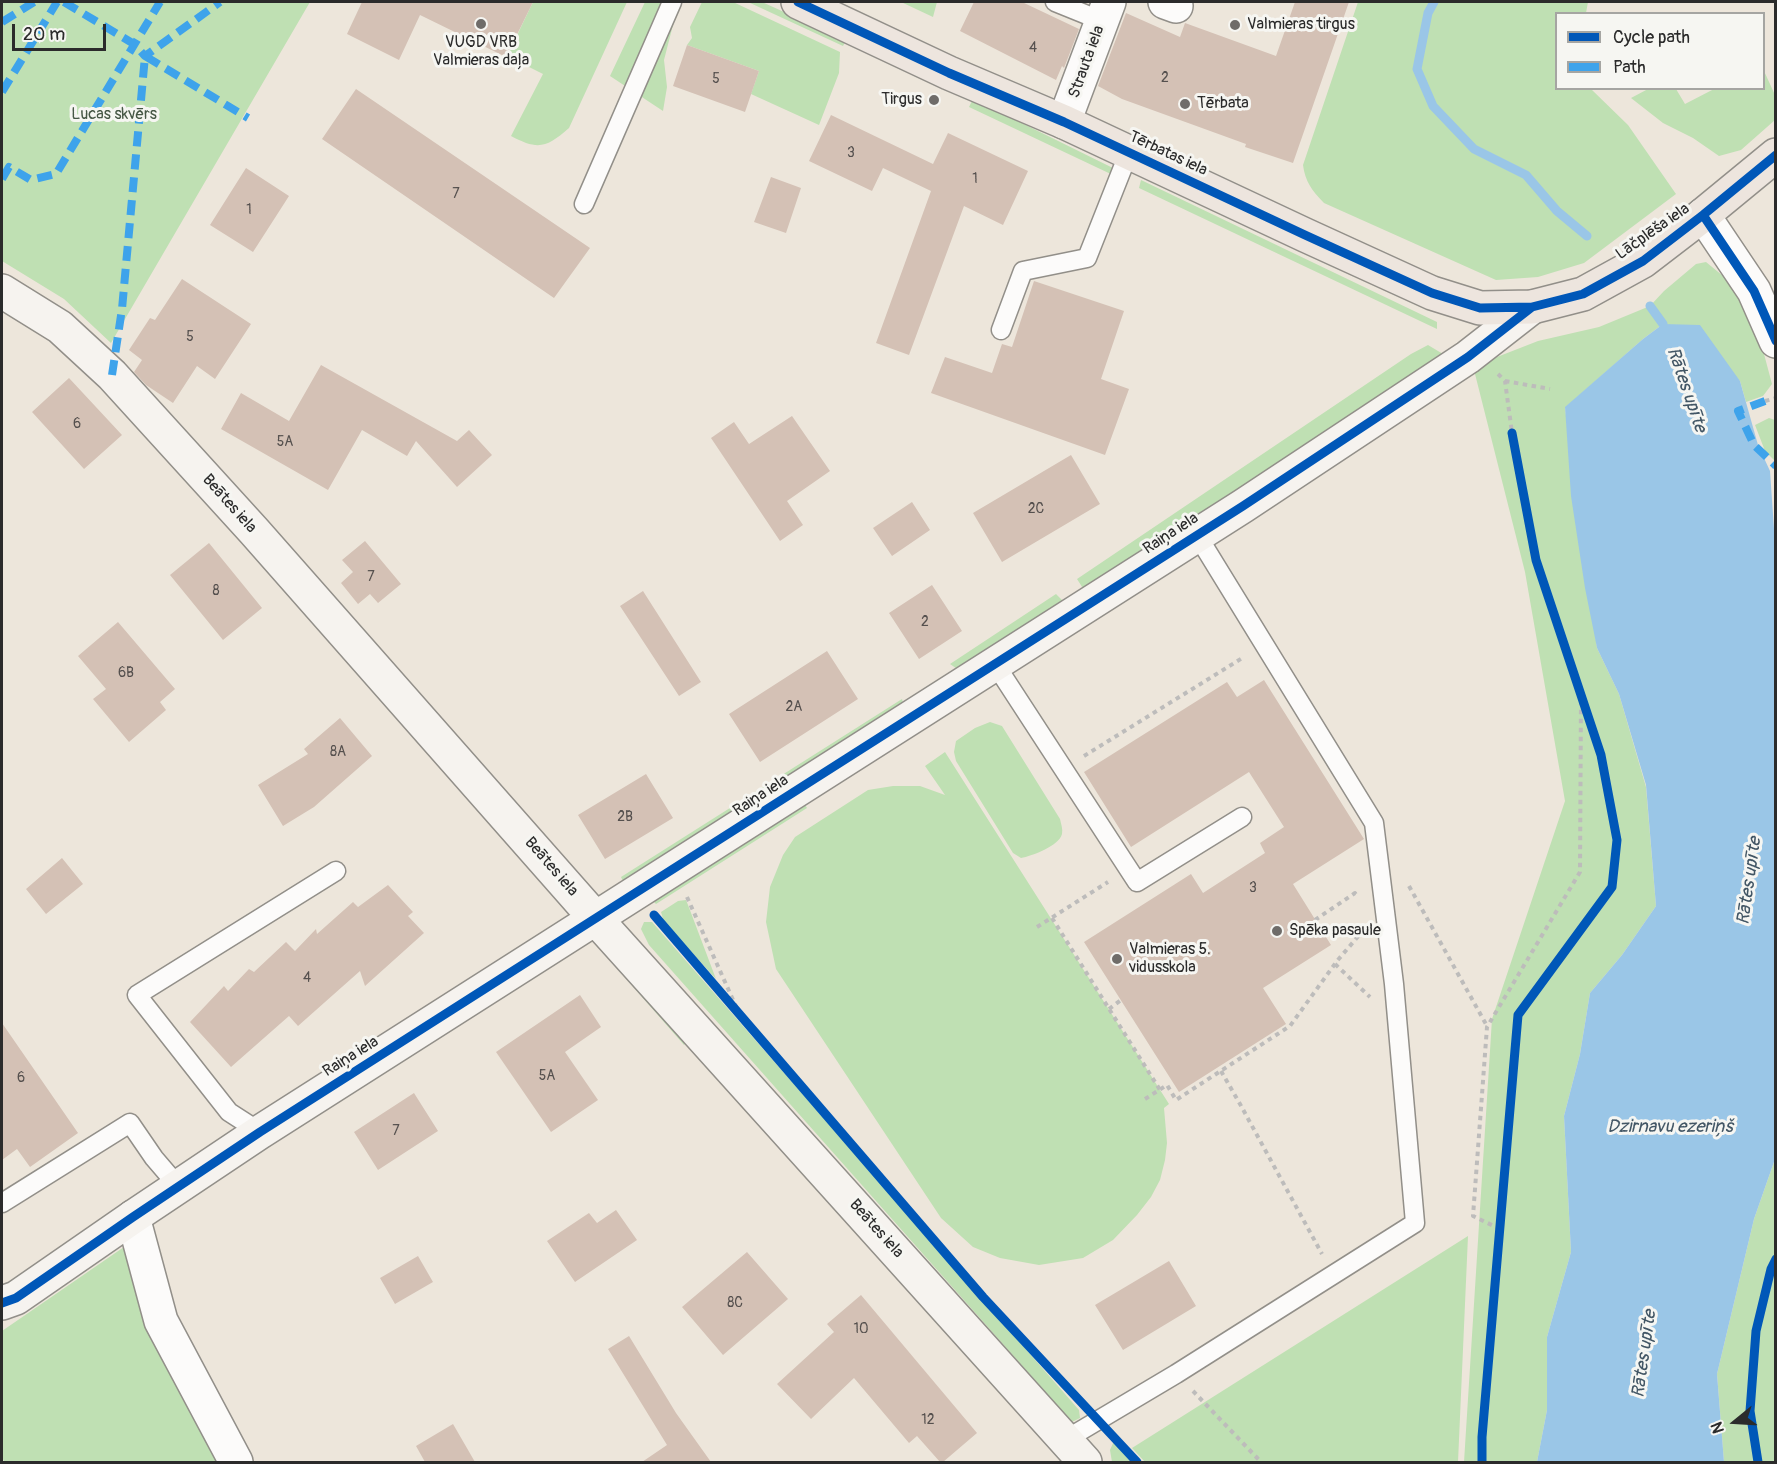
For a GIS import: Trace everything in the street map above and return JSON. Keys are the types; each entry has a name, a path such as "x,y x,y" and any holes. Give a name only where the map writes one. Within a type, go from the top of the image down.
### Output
{"main road":[{"name":"Tērbatas iela","path":"798,2 949,73 1064,122 1305,236 1432,293 1480,308 1532,307"},
{"name":"Lāčplēša iela","path":"1532,307 1583,294 1644,261 1776,155"}],"street":[{"name":"Strauta iela","path":"1064,122 1105,11"},
{"path":"1703,215 1754,291 1776,341"},
{"name":"Beātes iela","path":"2,291 60,327 112,375 254,531 596,919 1075,1451"},
{"name":"Raiņa iela","path":"2,1303 16,1298 260,1132 1197,535 1467,357 1532,307"},
{"path":"132,1218 161,1321 236,1462"}],"lane":[{"path":"584,204 672,2"},
{"path":"1055,2 1105,11"},
{"path":"1001,330 1023,271 1087,258 1129,152"},
{"path":"1075,1451 1176,1374 1415,1223 1397,1022 1374,823 1197,535"},
{"path":"995,664 1137,882 1242,817"},
{"path":"260,1132 229,1112 138,994 336,871"},
{"path":"2,1203 130,1123 154,1158 178,1186"}],"path":[{"path":"1514,444 1505,381 1550,389"},
{"path":"1766,402 1776,398"},
{"path":"1063,769 1245,657"},
{"path":"1577,683 1591,725"},
{"path":"1500,1228 1473,1216 1487,1027 1580,872 1581,695"},
{"path":"1037,927 1129,869"},
{"path":"1408,884 1487,1027"},
{"path":"1315,920 1355,893 1359,904"},
{"path":"686,894 738,1011"},
{"path":"1145,1099 1167,1086 1176,1100 1290,1026 1335,964 1384,907"},
{"path":"1052,918 1160,1090"},
{"path":"1335,964 1397,1022"},
{"path":"715,985 745,1020"},
{"path":"1109,1009 1121,1000"},
{"path":"1221,1071 1332,1274"},
{"path":"1498,1240 1501,1217"},
{"path":"1176,1374 1261,1462"}],"green space":[{"name":"Lucas skvērs","path":"2,2 310,2 111,343 64,299 2,261"},
{"path":"533,2 627,2 569,128 555,139 542,145 529,144 511,136 543,74 507,56"},
{"path":"645,2 682,2 664,60 667,87 663,111 610,76"},
{"path":"702,2 733,2 840,52 839,73 819,125 751,94 759,71 687,45 692,38 690,27"},
{"path":"748,2 762,2 846,40 843,46"},
{"path":"901,2 937,2 933,17"},
{"path":"1358,2 1588,2 1586,12 1555,12 1555,90 1592,90 1628,125 1676,194 1584,263 1538,277 1496,280 1324,203 1310,186 1303,165"},
{"path":"1765,73 1775,95 1775,120 1741,150 1719,156 1693,138 1663,123 1631,98 1646,90 1677,90 1685,104 1712,90 1765,90"},
{"path":"973,99 1117,170 1115,176 969,107"},
{"path":"1141,180 1437,322 1437,329 1139,188"},
{"path":"1706,262 1734,285 1764,354 1772,384 1763,396 1746,402 1740,381 1663,324 1565,408 1597,648 1619,694 1646,787 1656,906 1622,955 1590,993 1580,1054 1564,1116 1571,1252 1547,1337 1547,1410 1537,1462 1464,1462 1492,1019 1565,801 1525,572 1474,370 1497,357 1538,341 1599,327 1650,306 1696,264"},
{"path":"1428,345 1443,354 1086,593 1077,579 1411,354"},
{"path":"1769,418 1775,420 1775,461 1765,451 1755,425"},
{"path":"1056,594 1065,607 963,673 950,664"},
{"path":"902,699 901,715 628,891 621,877"},
{"path":"990,722 1002,726 1060,819 1062,832 1056,843 1026,857 1021,858 1013,853 956,761 954,752 956,741 975,728"},
{"path":"945,752 1169,1104 1164,1108 1167,1143 1165,1160 1160,1180 1151,1197 1113,1240 1083,1258 1039,1265 1000,1258 973,1247 941,1218 776,969 766,922 770,887 783,855 795,837 868,790 893,786 920,786 945,795 925,766"},
{"path":"804,803 807,808 656,904 652,900"},
{"path":"686,900 716,979 664,922 661,912 678,901"},
{"path":"644,922 652,922 1079,1410 1080,1418 1072,1422 649,945 641,929"},
{"path":"601,950 609,951 687,1041 684,1045"},
{"path":"1775,1159 1775,1462 1724,1462 1717,1374 1754,1219"},
{"path":"1468,1236 1458,1462 1145,1462 1132,1448"},
{"path":"124,1247 222,1462 4,1462 2,1456 2,1331"},
{"path":"1114,1441 1132,1462 1112,1462 1110,1450"}],"water":[{"name":"Dzirnavu ezeriņš","path":"1663,324 1700,325 1740,381 1758,445 1770,471 1776,558 1775,1159 1754,1219 1717,1374 1724,1462 1537,1462 1547,1410 1547,1337 1571,1252 1564,1116 1580,1054 1590,993 1622,955 1656,906 1646,785 1619,694 1597,648 1585,588 1571,496 1565,407"}],"building":[{"name":"VUGD VRB Valmieras daļa","path":"362,2 533,2 506,57 420,15 399,60 347,34"},
{"path":"974,2 1022,2 1079,29 1064,68 1062,66 1056,80 960,31"},
{"path":"1295,2 1349,2 1293,163 1245,147 1246,144 1122,99 1098,86 1126,13 1180,37 1185,23 1276,56"},
{"path":"687,45 759,71 745,112 673,86"},
{"path":"356,89 590,248 554,298 322,139"},
{"path":"831,115 933,164 948,133 1028,171 1003,225 964,206 909,355 876,343 931,191 883,168 872,191 809,161"},
{"path":"246,168 289,196 253,252 210,225"},
{"path":"771,177 801,188 786,233 754,222"},
{"path":"182,279 251,324 215,379 197,366 173,403 146,385 134,372 142,360 129,350 150,318 155,320"},
{"path":"1034,281 1124,311 1101,379 1129,389 1105,455 931,393 945,357 992,373 1002,344 1012,347"},
{"path":"321,365 457,441 469,430 492,455 457,487 416,441 407,456 362,430 328,490 221,429 241,393 289,421"},
{"path":"69,378 122,435 84,469 32,412"},
{"path":"792,416 830,471 787,501 803,525 780,541 711,438 734,422 749,444"},
{"path":"1071,455 1100,504 1002,562 973,513"},
{"path":"912,502 930,530 892,556 873,528"},
{"path":"365,541 401,584 378,603 370,594 358,604 341,583 353,572 342,560"},
{"path":"209,543 262,608 223,640 170,575"},
{"path":"932,585 962,631 919,659 889,613"},
{"path":"643,591 701,682 679,696 620,606"},
{"path":"118,622 175,689 160,702 166,710 129,742 93,699 106,689 78,656"},
{"path":"827,651 858,699 760,762 729,714"},
{"path":"1264,680 1364,839 1293,884 1331,945 1263,988 1286,1024 1179,1092 1084,942 1191,874 1203,893 1265,853 1260,843 1284,827 1249,772 1131,847 1084,772 1227,682 1237,697"},
{"path":"340,718 372,756 314,807 283,826 258,785 308,754 304,749"},
{"path":"646,774 673,818 605,859 578,815"},
{"path":"62,858 83,884 46,914 26,889"},
{"path":"388,885 413,912 408,916 424,933 365,986 360,971 298,1026 289,1016 231,1067 190,1022 224,986 228,991 249,969 254,972 286,942 295,951 316,929 317,934 353,902 358,907"},
{"path":"580,995 601,1027 565,1052 598,1100 551,1132 496,1052"},
{"path":"2,1023 78,1133 30,1167 17,1149 2,1160"},
{"path":"414,1093 438,1131 378,1170 354,1132"},
{"path":"616,1210 637,1240 575,1282 547,1241 589,1213 597,1223"},
{"path":"747,1252 788,1299 723,1355 682,1307"},
{"path":"418,1256 433,1282 395,1304 380,1278"},
{"path":"1169,1261 1196,1306 1123,1350 1095,1305"},
{"path":"861,1295 977,1433 943,1462 940,1462 917,1436 909,1443 854,1378 811,1419 777,1384 834,1332 827,1324"},
{"path":"629,1336 676,1413 711,1462 642,1462 667,1445 608,1349"},
{"path":"453,1424 475,1462 425,1462 416,1446"}],"waterway":[{"name":"Rātes upīte","path":"1434,2 1428,13 1417,69 1433,106 1474,149 1526,175 1557,211 1587,236"},
{"name":"Rātes upīte","path":"1650,306 1663,324"}],"marked path":[{"path":"2,22 34,2"},
{"path":"2,92 57,2"},
{"path":"64,2 134,44 145,56 220,2"},
{"path":"2,179 9,167 31,180 56,174 160,2"},
{"path":"112,375 122,309 145,56 248,118"},
{"path":"1765,401 1738,411 1754,445 1776,466"}],"cycle path":[{"path":"798,2 949,73 1064,122 1432,293 1480,308 1532,307 1583,294 1643,261 1776,155"},
{"path":"1703,215 1754,291 1776,341"},
{"path":"2,1303 16,1298 260,1132 1243,506 1468,357 1532,307"},
{"path":"1482,1462 1482,1437 1518,1015 1612,887 1617,840 1601,755 1536,560 1512,433"},
{"path":"654,915 983,1297 1137,1462"},
{"path":"1758,1462 1750,1411 1756,1331 1771,1269 1776,1259"}],"place":[{"name":"VUGD VRB Valmieras daļa","path":"481,24"},
{"name":"Valmieras tirgus","path":"1235,25"},
{"name":"Tirgus","path":"934,100"},
{"name":"Tērbata","path":"1185,104"},
{"name":"Spēka pasaule","path":"1277,931"},
{"name":"Valmieras 5. vidusskola","path":"1117,959"}]}
